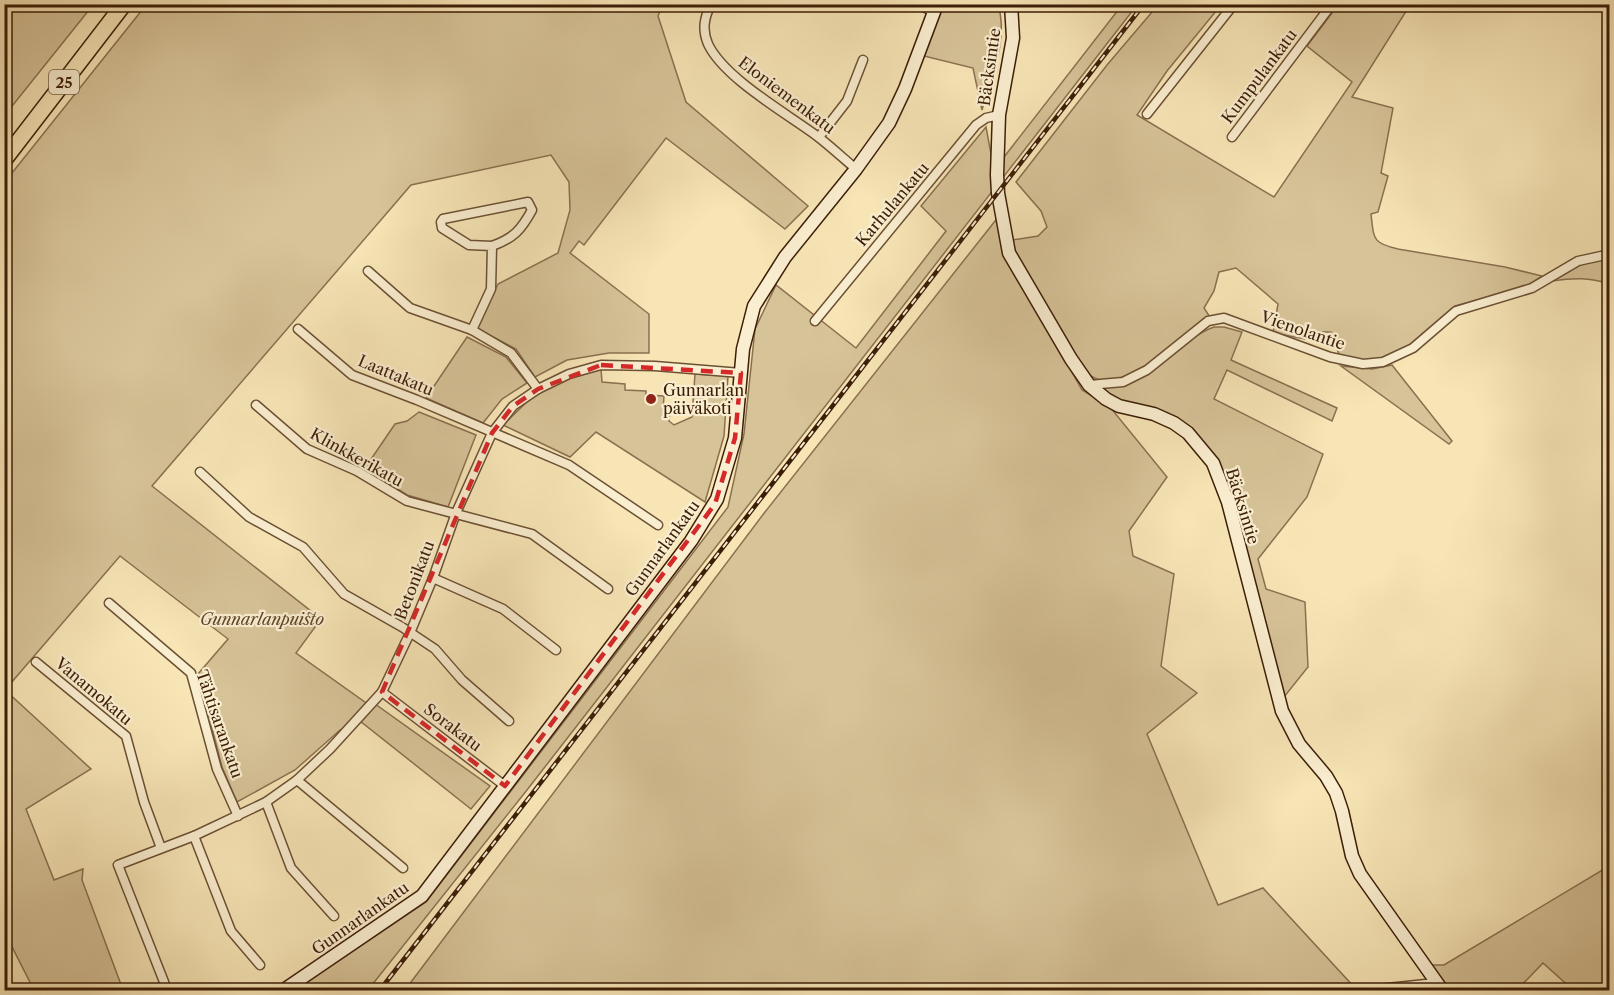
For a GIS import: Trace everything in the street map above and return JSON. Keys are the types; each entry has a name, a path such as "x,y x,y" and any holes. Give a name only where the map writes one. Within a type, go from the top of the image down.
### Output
{"highway":[{"name":"25","path":"4,160 124,4"}],"street":[{"name":"Eloniemenkatu","path":"711,4 704,26 705,36 716,56 733,75 819,137 856,169"},
{"path":"918,4 935,8"},
{"name":"Bäcksintie","path":"1011,4 1013,38 999,116 998,193 1009,253 1071,359 1089,385 1119,406 1154,414 1174,423 1188,433 1213,463 1228,502 1282,711 1299,744 1326,776 1336,793 1352,856 1360,873 1439,987"},
{"path":"1147,114 1234,4"},
{"name":"Kumpulankatu","path":"1232,137 1332,4"},
{"name":"Gunnarlankatu","path":"284,990 422,896 691,541 720,492 735,438 746,335 758,299 785,257 856,169 888,123 905,89 935,8"},
{"path":"819,137 847,101 863,60"},
{"name":"Karhulankatu","path":"815,321 976,126 986,118 999,116"},
{"path":"528,202 532,210 524,224 513,237 492,246 470,245 442,228 441,222 443,219 528,202"},
{"path":"472,330 491,289 492,246"},
{"name":"Vienolantie","path":"1089,385 1123,382 1147,370 1208,321 1224,318 1330,357 1363,364 1383,362 1413,348 1456,311 1532,288 1578,261 1610,254"},
{"path":"368,271 410,308 472,330 511,353 538,389"},
{"name":"Laattakatu","path":"298,329 352,375 569,465 658,525"},
{"name":"Betonikatu","path":"170,990 166,987 118,865 194,836 266,802 297,780 330,749 382,692 410,633 456,513 492,433 513,406 538,389 569,374 601,365 655,366 741,373"},
{"name":"Klinkkerikatu","path":"256,405 307,449 357,471 407,501 532,534 608,589"},
{"path":"200,472 249,517 303,547 344,594 435,649 462,680 508,721"},
{"path":"433,578 503,609 556,650"},
{"name":"Tähtisarankatu","path":"109,603 191,672 217,768 238,816"},
{"name":"Vanamokatu","path":"36,662 126,736 144,802 161,848"},
{"name":"Sorakatu","path":"382,692 506,786"},
{"path":"297,780 403,868"},
{"path":"266,802 291,868 334,916"},
{"path":"194,836 231,931 260,965"},
{"path":"1369,990 1439,987"}],"highlighted area":[{"path":"601,365 741,373 735,438 715,504 505,786 382,692 492,433 513,406 538,389"}],"green space":[{"name":"Gunnarlanpuisto","path":"663,4 658,16 686,102 808,206 785,229 666,138 584,245 579,241 570,253 649,314 649,353 609,353 567,360 535,377 516,349 476,328 498,284 558,253 570,210 569,182 551,155 411,185 152,486 321,619 296,653 372,707 375,704 490,786 471,809 360,721 361,719 340,730 295,770 237,802 222,767 198,674 228,639 120,556 5,690 91,769 26,809 54,880 83,869 82,880 123,990 34,990 5,933 4,183 146,5"},
{"path":"4,5 93,5 5,115"},
{"path":"942,5 998,5 1001,18 1000,44 982,110 973,68 924,56"},
{"path":"1122,5 1137,5 527,790 368,990 305,990 305,983 426,902 728,507 744,434 755,329 776,285 856,348 946,231 921,206 986,127 994,170"},
{"path":"1158,5 1221,5 1167,71 1137,115 1274,197 1352,82 1307,46 1338,5 1410,5 1352,97 1393,108 1381,173 1388,176 1378,212 1371,214 1376,239 1383,245 1398,249 1505,267 1542,276 1524,288 1455,306 1407,347 1381,359 1361,360 1340,357 1331,332 1317,332 1305,339 1273,333 1278,304 1236,268 1219,272 1214,291 1204,308 1210,317 1156,359 1140,369 1110,380 1097,379 1084,372 1018,261 1012,240 1038,236 1047,227 1041,211 1016,182 1107,65"},
{"path":"999,216 1001,246 1082,390 1110,407 1167,477 1129,531 1133,556 1174,574 1161,666 1197,693 1147,734 1218,905 1263,888 1355,988 1337,990 405,990 765,512"},
{"path":"1609,258 1609,284 1581,279 1552,281 1581,264"},
{"path":"1214,327 1242,332 1231,360 1337,408 1332,421 1227,370 1214,399 1323,454 1307,497 1258,559 1266,589 1305,602 1308,667 1284,697 1214,459 1187,425 1162,411 1128,405 1100,390 1140,377 1194,337"},
{"path":"467,337 506,357 527,383 502,399 483,423 426,398"},
{"path":"1392,365 1452,441 1449,444 1341,366 1372,369"},
{"path":"601,369 602,382 625,384 625,390 646,391 646,395 664,396 663,411 670,411 669,421 674,425 692,417 695,374 728,376 724,436 705,502 596,432 570,457 503,425 534,395 565,380"},
{"path":"419,412 476,435 448,507 407,495 365,468 395,424 407,421"},
{"path":"1609,866 1609,990 1573,990 1543,963 1517,990 1451,990 1429,965 1444,965"}],"railway":[{"path":"380,990 1144,4"}],"place":[{"name":"Gunnarlan päiväkoti","path":"651,399"}]}
